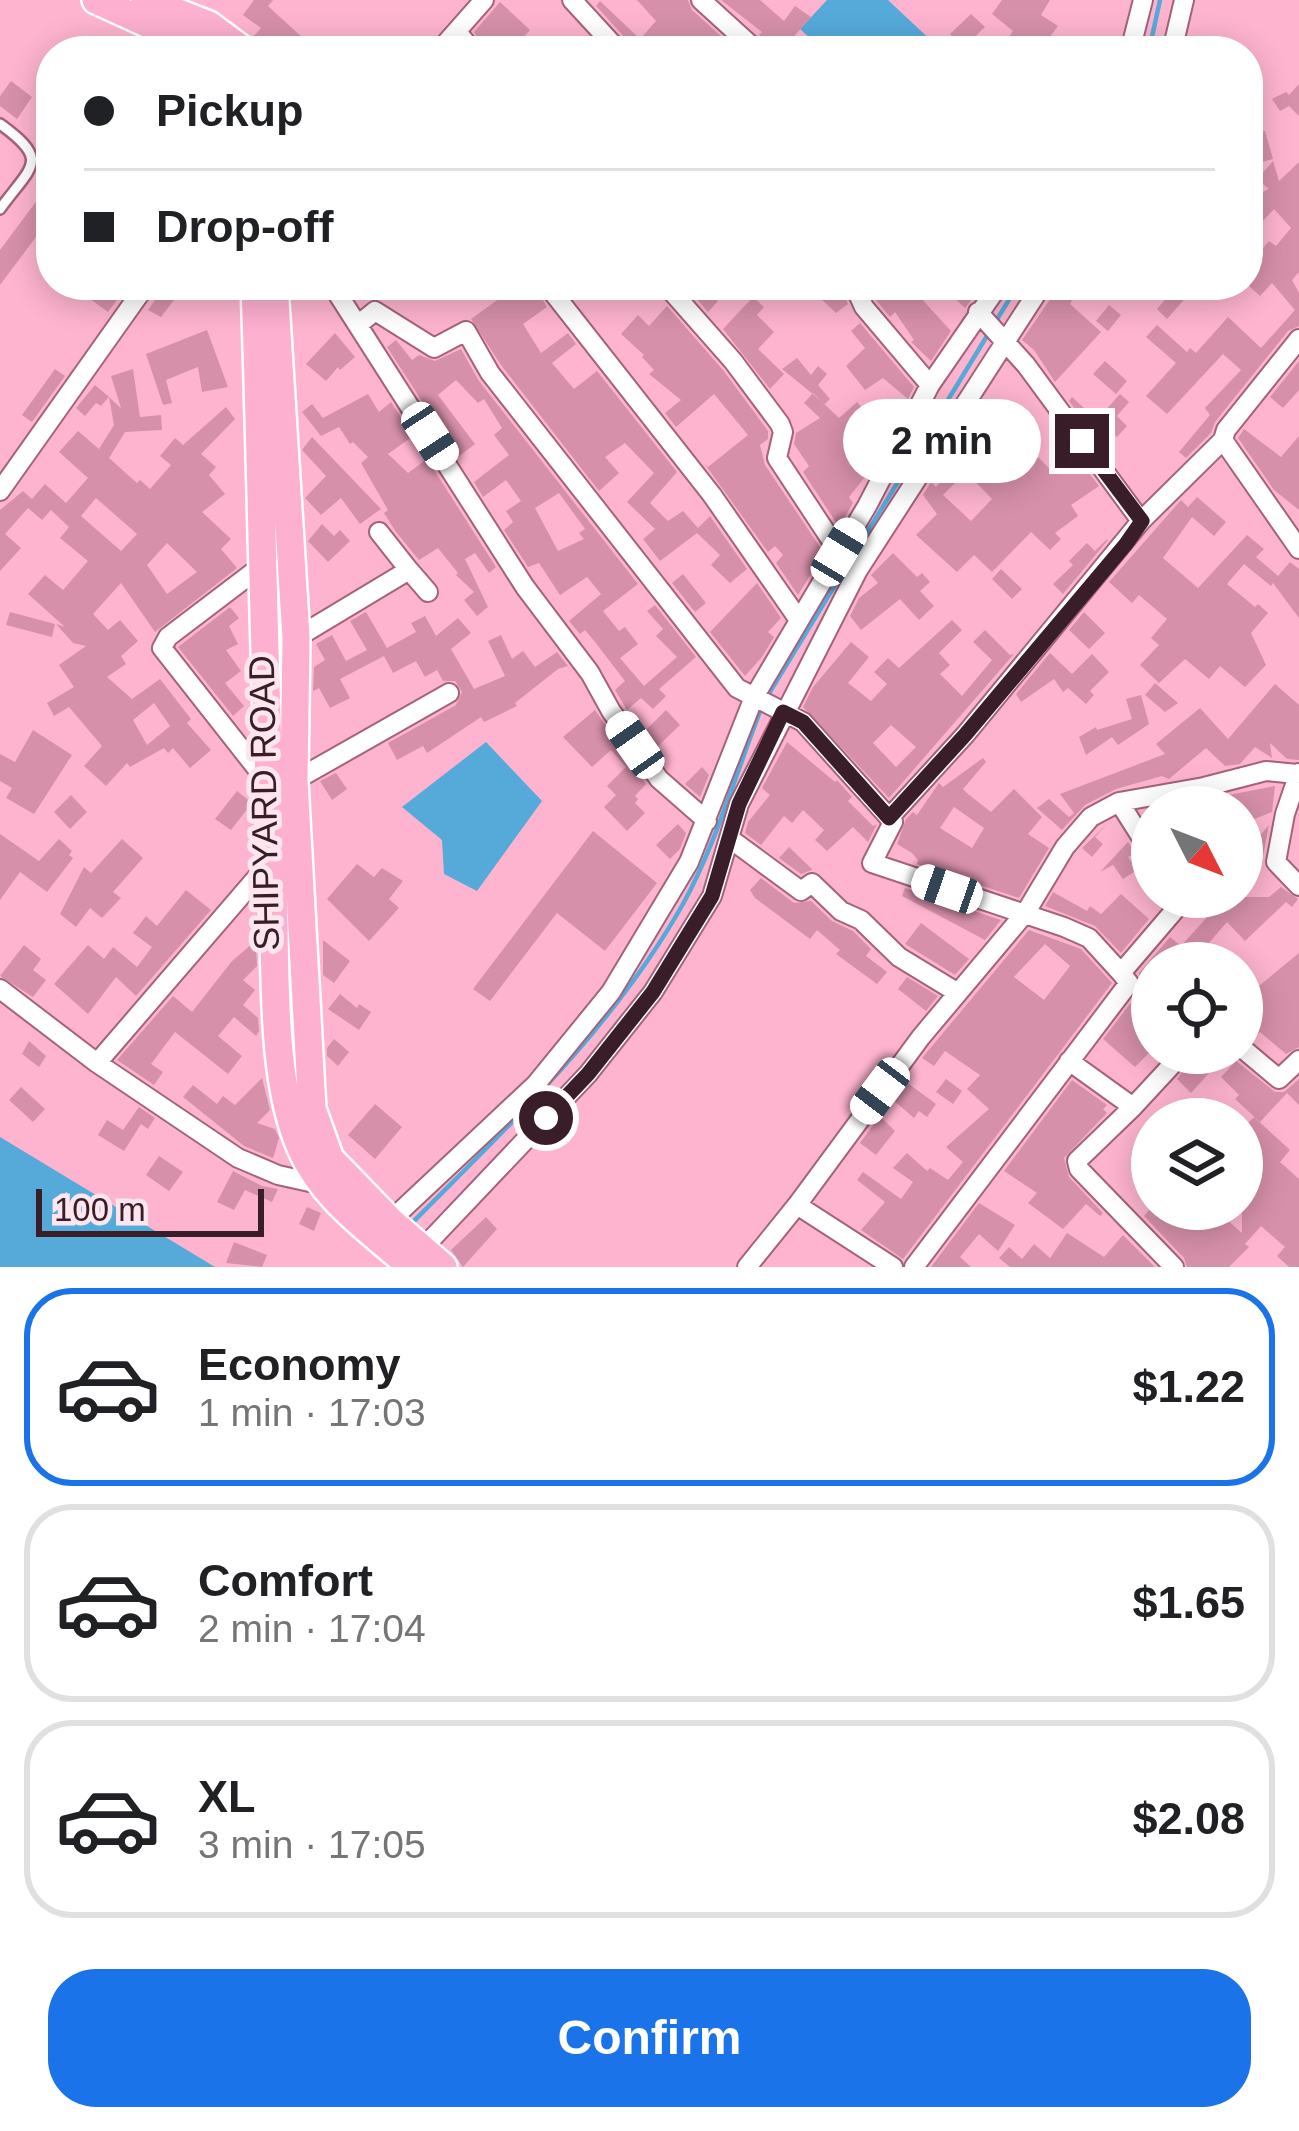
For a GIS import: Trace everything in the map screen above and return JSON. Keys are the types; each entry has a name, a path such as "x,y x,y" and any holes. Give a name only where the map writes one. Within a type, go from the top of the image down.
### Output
{"main road":[{"path":"96,0 175,36"},
{"path":"145,0 209,25 224,36"},
{"path":"255,300 264,564 281,783 272,861 285,1090 302,1152 323,1185 345,1208 426,1261"},
{"name":"SHIPYARD ROAD","path":"275,300 296,638 281,783 312,1109 329,1159 426,1261"}],"street":[{"path":"454,36 484,0"},
{"path":"572,0 605,36"},
{"path":"701,0 741,36"},
{"path":"1134,36 1143,0"},
{"path":"1176,36 1184,0"},
{"path":"458,32 461,36"},
{"path":"0,490 135,300"},
{"path":"342,300 525,587 590,673 611,711 659,779 707,821"},
{"path":"559,300 712,495 799,620"},
{"path":"679,300 780,424 783,432 776,450 780,464 839,552"},
{"path":"861,300 930,385"},
{"path":"426,1261 653,992 712,896 739,804 858,570 992,326 994,300"},
{"path":"390,1221 536,1084 610,992 689,862 754,697 930,385 1024,300"},
{"path":"359,324 376,311 434,348 466,331 490,373 737,688 803,722 893,822 872,863 1026,912 1089,938 1129,983 914,1267"},
{"path":"992,326 1142,521"},
{"path":"889,818 965,735 1142,521 1222,440 1299,339"},
{"path":"1222,440 1299,549"},
{"path":"380,532 428,592"},
{"path":"264,564 168,638 162,648 281,783 449,693"},
{"path":"296,638 410,570"},
{"path":"747,1267 920,1037 1026,912 1066,847 1091,817 1119,802 1267,771 1298,774 1276,862 1299,886"},
{"path":"1119,802 1131,821"},
{"path":"729,838 802,891 812,883 899,957 958,993"},
{"path":"97,1064 272,861"},
{"path":"1120,973 1168,918"},
{"path":"0,989 97,1064 238,1158 323,1185"},
{"path":"1263,1066 1279,1079 1299,1060"},
{"path":"1069,1061 1131,1106"},
{"path":"1141,1098 1164,1074"},
{"path":"1131,1109 1077,1161 1079,1169 1131,1223"},
{"path":"797,1205 893,1267"},
{"path":"1138,1230 1174,1267"}],"lane":[{"path":"0,124 26,143 33,164 0,208"}],"water":[{"path":"827,0 888,0 926,36 808,36 800,29"},
{"path":"486,742 542,801 477,891 444,874 442,840 402,807"},
{"path":"0,1137 215,1267 0,1267"}],"building":[{"path":"254,0 273,0 268,6 301,36 254,36 261,28 243,15"},
{"path":"637,0 688,0 692,10 721,36 643,36 656,21"},
{"path":"721,0 760,0 784,21 795,6 811,17 794,36 760,36 762,32"},
{"path":"1002,0 1050,0 1041,15 1058,26 1050,36 1010,36 1013,31 992,14"},
{"path":"600,1 637,36 624,36 596,6"},
{"path":"500,2 530,30 525,36 477,36 474,32"},
{"path":"971,14 985,27 976,36 950,34"},
{"path":"11,81 32,97 17,119 0,106 0,96"},
{"path":"1299,84 1299,116 1289,106 1280,111 1272,99 1286,92 1289,95"},
{"path":"1263,131 1273,159 1263,162"},
{"path":"1273,161 1279,181 1299,162 1299,272 1292,280 1299,293 1299,326 1288,331 1211,433 1186,458 1179,452 1210,415 1205,408 1241,370 1223,354 1167,414 1146,396 1176,363 1146,337 1157,325 1187,352 1190,348 1196,353 1228,317 1261,348 1295,310 1272,283 1263,293 1263,248 1269,241 1276,246 1291,228 1274,209 1263,221 1263,192 1269,189 1263,184 1263,172"},
{"path":"36,202 36,237 0,285 0,250"},
{"path":"92,300 117,300 108,312"},
{"path":"155,300 174,300 161,317 148,310"},
{"path":"497,300 543,300 547,307 523,324 541,353 568,333 576,344 552,363 574,389 597,371 677,472 650,503 668,521 683,511 698,528 710,516 747,569 730,583 711,565 720,555 697,533 660,561 643,539 655,529 627,502 654,473 625,443 605,457 619,473 599,491 471,319"},
{"path":"698,300 718,301 708,312"},
{"path":"750,300 764,307 757,315 774,332 758,349 784,374 770,389 723,329"},
{"path":"822,300 846,300 848,304 836,313"},
{"path":"876,300 923,300 951,331 931,361 911,342 895,312 890,317"},
{"path":"1050,300 1072,300 1070,304 1101,332 1055,382 1022,340"},
{"path":"1165,300 1184,300 1167,319 1157,309"},
{"path":"1109,305 1121,315 1108,331 1096,321"},
{"path":"667,306 768,431 768,439 760,445 765,465 824,553 798,595 776,563 783,555 775,546 768,552 704,463 708,467 748,435 714,394 676,427 665,413 681,400 649,374 654,370 644,355 621,334 638,315 649,326"},
{"path":"860,323 914,387 908,399 883,378 865,390 846,366 865,348 851,331"},
{"path":"207,330 228,387 202,392 198,367 166,380 172,403 163,405 146,354"},
{"path":"335,333 355,357 326,381 306,364"},
{"path":"396,340 412,360 419,355 435,361 461,349 479,381 638,584 603,611 638,644 620,658 644,686 677,657 656,636 663,629 647,611 655,605 696,657 659,689 666,696 653,709 641,698 627,710 615,690 625,681 585,630 580,634 569,621 601,594 587,577 560,595 539,563 528,567 504,530 513,522 506,511 521,501 506,480 483,497 474,482 509,455 494,435 502,428 484,399 478,403 456,380 438,395 475,444 458,457 387,347","holes":["559,493 585,529 579,533 584,539 558,551 535,508"]},
{"path":"797,358 811,375 818,366 827,374 818,385 830,399 825,404 782,369"},
{"path":"1105,361 1127,381 1116,394 1093,374"},
{"path":"1299,361 1299,390 1283,408 1270,397"},
{"path":"55,369 65,376 32,422 22,415"},
{"path":"133,369 140,417 161,415 162,430 125,432 109,458 150,489 171,465 160,456 175,438 183,445 226,407 235,419 201,454 216,467 209,475 225,494 202,512 231,539 221,549 237,568 155,632 121,583 93,614 108,630 120,620 138,641 121,656 126,664 107,677 132,699 160,679 191,719 187,723 211,750 190,768 173,748 168,753 164,748 130,767 127,763 106,786 84,766 102,746 69,707 54,716 47,703 74,687 59,665 86,646 73,643 56,624 65,627 28,594 45,575 63,590 88,561 60,538 69,527 51,510 42,520 28,508 5,534 21,548 0,571 0,510 23,491 32,499 45,484 66,503 88,478 59,452 78,431 99,449 114,425 109,397 121,408 111,376","holes":["96,498 137,534 121,551 81,516","167,543 197,572 167,594 147,565","154,703 170,726 147,745 133,720"]},
{"path":"95,385 109,397 85,416 76,408"},
{"path":"813,393 839,418 857,402 888,437 849,497 853,503 839,527 803,472 809,466 794,444 796,433 820,418 804,403"},
{"path":"368,394 379,412 391,402 413,436 388,454 408,473 427,459 496,567 489,573 475,553 465,559 488,607 477,616 464,600 474,592 438,548 419,560 396,532 361,463 368,457 350,444 339,427 321,436 302,412 312,404 323,418"},
{"path":"1120,394 1129,402 1117,416 1127,426 1102,445 1069,401 1072,397 1097,420"},
{"path":"985,406 1003,425 986,445 988,454 1012,478 1035,454 1052,471 1072,451 1099,486 1071,505 1078,516 1055,533 1061,539 1050,550 1031,532 992,572 974,555 957,572 916,535 937,514 923,495 931,482 936,487 961,461 951,451","holes":["966,472 992,499 971,521 943,495"]},
{"path":"1244,429 1281,457 1299,436 1299,510 1274,490 1238,438"},
{"path":"312,437 381,509 360,524 341,498 321,515 305,498 326,476 302,450"},
{"path":"1197,497 1226,522 1214,536 1192,517 1163,558 1198,588 1247,535 1264,549 1256,557 1278,576 1290,562 1299,569 1299,618 1273,583 1271,586 1244,564 1227,584 1268,613 1251,633 1266,665 1245,687 1220,666 1209,679 1185,659 1159,683 1140,665 1159,645 1151,638 1167,619 1139,595 1132,603 1109,582 1181,500 1188,507"},
{"path":"322,524 334,536 340,530 350,541 328,562 308,541"},
{"path":"1107,539 1063,594 1053,584 1073,565 1069,561 1087,543 1095,551"},
{"path":"893,553 917,577 922,573 930,582 920,591 934,606 919,620 900,599 861,630 850,616 859,598 878,583 871,575"},
{"path":"1001,569 1022,589 1012,599 992,579"},
{"path":"683,574 706,603 695,612 672,583"},
{"path":"757,583 781,618 768,632 774,637 762,657 745,676 710,632"},
{"path":"230,607 239,618 229,626 238,644 226,650 241,671 225,683 244,706 233,716 178,647"},
{"path":"10,612 55,624 52,637 6,625"},
{"path":"366,612 387,648 416,632 411,623 425,616 436,636 458,618 471,633 451,649 474,689 505,676 488,641 501,635 512,659 523,651 535,667 557,652 568,666 558,669 517,706 484,722 481,717 427,753 423,746 397,760 388,743 456,705 462,692 455,681 443,681 437,670 425,677 416,661 393,673 384,656 340,679 350,698 330,708 319,688 313,691 314,667 325,660 316,644 332,635 346,661 367,650 350,621"},
{"path":"1084,612 1105,633 1089,649 1069,630"},
{"path":"952,620 962,630 939,653 950,665 940,674 962,696 992,660 973,642 985,630 1014,654 889,798 803,707 813,687 851,642 869,657 848,683 871,701 887,684 874,672 888,658 899,668","holes":["891,725 916,747 896,767 873,743"]},
{"path":"1050,653 1072,674 1092,654 1109,672 1090,691 1094,695 1086,704 1068,688 1063,692 1054,679 1021,702 1016,694"},
{"path":"1155,683 1178,703 1165,712 1145,695"},
{"path":"1275,684 1299,705 1299,760 1287,759 1270,743 1272,758 1255,747 1240,764 1225,766 1206,748 1169,779 1162,776 1116,789 1085,805 1062,830 1037,808 1049,799 1069,817 1074,813 1060,794 1165,754 1156,744 1200,708 1228,739"},
{"path":"1141,695 1149,724 1118,745 1112,737 1086,755 1079,737 1096,727 1132,719 1126,699"},
{"path":"595,710 646,784 635,796 645,813 627,831 604,807 616,795 607,786 626,767 611,750 592,767 563,737"},
{"path":"666,710 680,725 655,749 643,733"},
{"path":"33,730 72,755 34,814 6,798 12,788 0,781 0,754 15,762"},
{"path":"787,742 837,780 852,797 848,801 873,826 877,824 868,842 853,827 827,851 815,840 824,830 803,810 792,823 784,816 761,845 745,833 770,795 762,788"},
{"path":"983,758 986,762 963,789 968,794 991,812 1014,789 1042,817 1028,834 1049,848 1019,898 917,864 912,853 897,844 906,819 913,812 917,815 939,783 943,787","holes":["954,807 984,828 972,848 940,828"]},
{"path":"702,767 709,775 700,797 685,784"},
{"path":"336,773 347,789 332,800 320,781"},
{"path":"1275,786 1272,812 1263,816 1263,788"},
{"path":"237,791 252,803 231,830 215,819"},
{"path":"71,795 87,812 70,829 54,812"},
{"path":"1109,822 1095,837 1103,844 1092,857 1082,848"},
{"path":"678,824 686,833 670,859 656,845"},
{"path":"593,831 657,883 605,951 557,913 490,1001 473,989"},
{"path":"0,834 39,861 59,839 73,858 47,892 20,872 0,900"},
{"path":"122,839 143,858 113,892 121,898 102,918 90,908 76,927 60,914 84,867 91,873"},
{"path":"1128,842 1131,874 1123,879 1113,865 1100,872"},
{"path":"789,847 812,870 801,874 779,858"},
{"path":"357,864 374,877 382,868 403,881 389,899 399,908 369,941 327,899"},
{"path":"761,878 794,903 811,901 832,921 853,931 871,949 866,956 887,972 877,984 836,954 840,950 817,930 810,939 755,898 750,890"},
{"path":"1281,887 1298,899 1292,907 1286,902 1245,941 1227,922 1210,942 1185,942 1206,918 1263,918 1263,897"},
{"path":"905,888 1001,920 985,940 902,896"},
{"path":"186,890 211,910 136,996 116,977 88,1014 54,984 88,945 104,959 113,947 137,967 152,947 133,933 146,916 157,926"},
{"path":"1053,892 1101,914 1121,894 1131,903 1131,918 1149,919 1121,953 1095,926 1045,906"},
{"path":"921,923 969,959 955,975 905,944"},
{"path":"1029,930 1081,949 1112,983 903,1259 861,1230 885,1202 857,1180 863,1172 901,1199 913,1182 893,1168 907,1153 927,1171 930,1168 948,1180 963,1162 946,1147 989,1109 967,1089 980,1075 945,1051 934,1066 922,1058","holes":["1045,944 1070,966 1044,1000 1014,977"]},
{"path":"323,940 350,961 334,983 323,975"},
{"path":"252,944 257,966 243,980 255,990 243,1005 258,1018 259,1031 256,1036 234,1017 218,1036 242,1056 228,1074 175,1032 151,1064 163,1072 154,1085 117,1060 173,996 192,1012 232,961"},
{"path":"24,945 41,959 33,970 46,980 33,997 0,976"},
{"path":"1299,953 1299,1047 1286,1054 1263,1035 1263,983"},
{"path":"907,977 938,996 926,1011 898,989"},
{"path":"340,994 371,1012 359,1030 328,1009"},
{"path":"1131,1003 1131,1064 1103,1039"},
{"path":"334,1039 349,1052 338,1066 327,1056"},
{"path":"29,1041 46,1056 39,1067 22,1054"},
{"path":"1181,1074 1208,1074 1191,1093 1177,1079"},
{"path":"1252,1074 1275,1092 1284,1092 1299,1079 1299,1105 1287,1093 1263,1119 1263,1098 1236,1098 1239,1095 1221,1077"},
{"path":"262,1078 270,1110 257,1123 275,1129 279,1138 273,1158 244,1146 183,1097 193,1085 217,1104 223,1096 235,1105"},
{"path":"946,1079 962,1091 953,1104 936,1092"},
{"path":"1072,1080 1107,1105 1103,1109 1107,1113 1064,1158 1069,1177 1103,1213 1100,1216 1086,1204 1063,1229 1028,1203 1037,1193 1004,1171"},
{"path":"905,1081 936,1104 927,1117 919,1111 914,1118 892,1099"},
{"path":"21,1087 45,1109 33,1122 9,1100"},
{"path":"375,1104 402,1127 375,1159 348,1135"},
{"path":"139,1107 155,1118 148,1129 141,1124 124,1151 98,1135 107,1120 123,1130"},
{"path":"880,1116 895,1131 876,1155 860,1143"},
{"path":"1263,1125 1290,1150 1280,1162 1299,1179 1299,1267 1289,1267 1277,1256 1285,1247 1263,1228"},
{"path":"159,1156 183,1172 169,1191 146,1175"},
{"path":"233,1171 278,1189 272,1202 245,1190 234,1210 217,1202"},
{"path":"979,1203 1015,1225 998,1251 979,1234 960,1257 971,1267 931,1267"},
{"path":"307,1207 321,1213 314,1231 299,1224"},
{"path":"486,1217 497,1229 463,1267 451,1250"},
{"path":"1157,1230 1238,1230 1257,1230 1245,1244 1249,1247 1229,1267 1187,1267"},
{"path":"1067,1233 1104,1257 1123,1235 1155,1267 1010,1267 999,1258 1009,1247 1022,1259 1034,1244 1050,1258"},
{"path":"234,1242 267,1255 262,1267 226,1263"}],"waterway":[{"path":"1152,36 1160,0"},
{"path":"996,321 1009,300"},
{"path":"768,695 990,331"},
{"path":"412,1223 558,1073 655,949 706,857 761,709"}],"route":[{"path":"546,1118 653,992 712,896 739,804 783,712 803,722 889,818 1126,544 1142,521 1082,441"}]}
